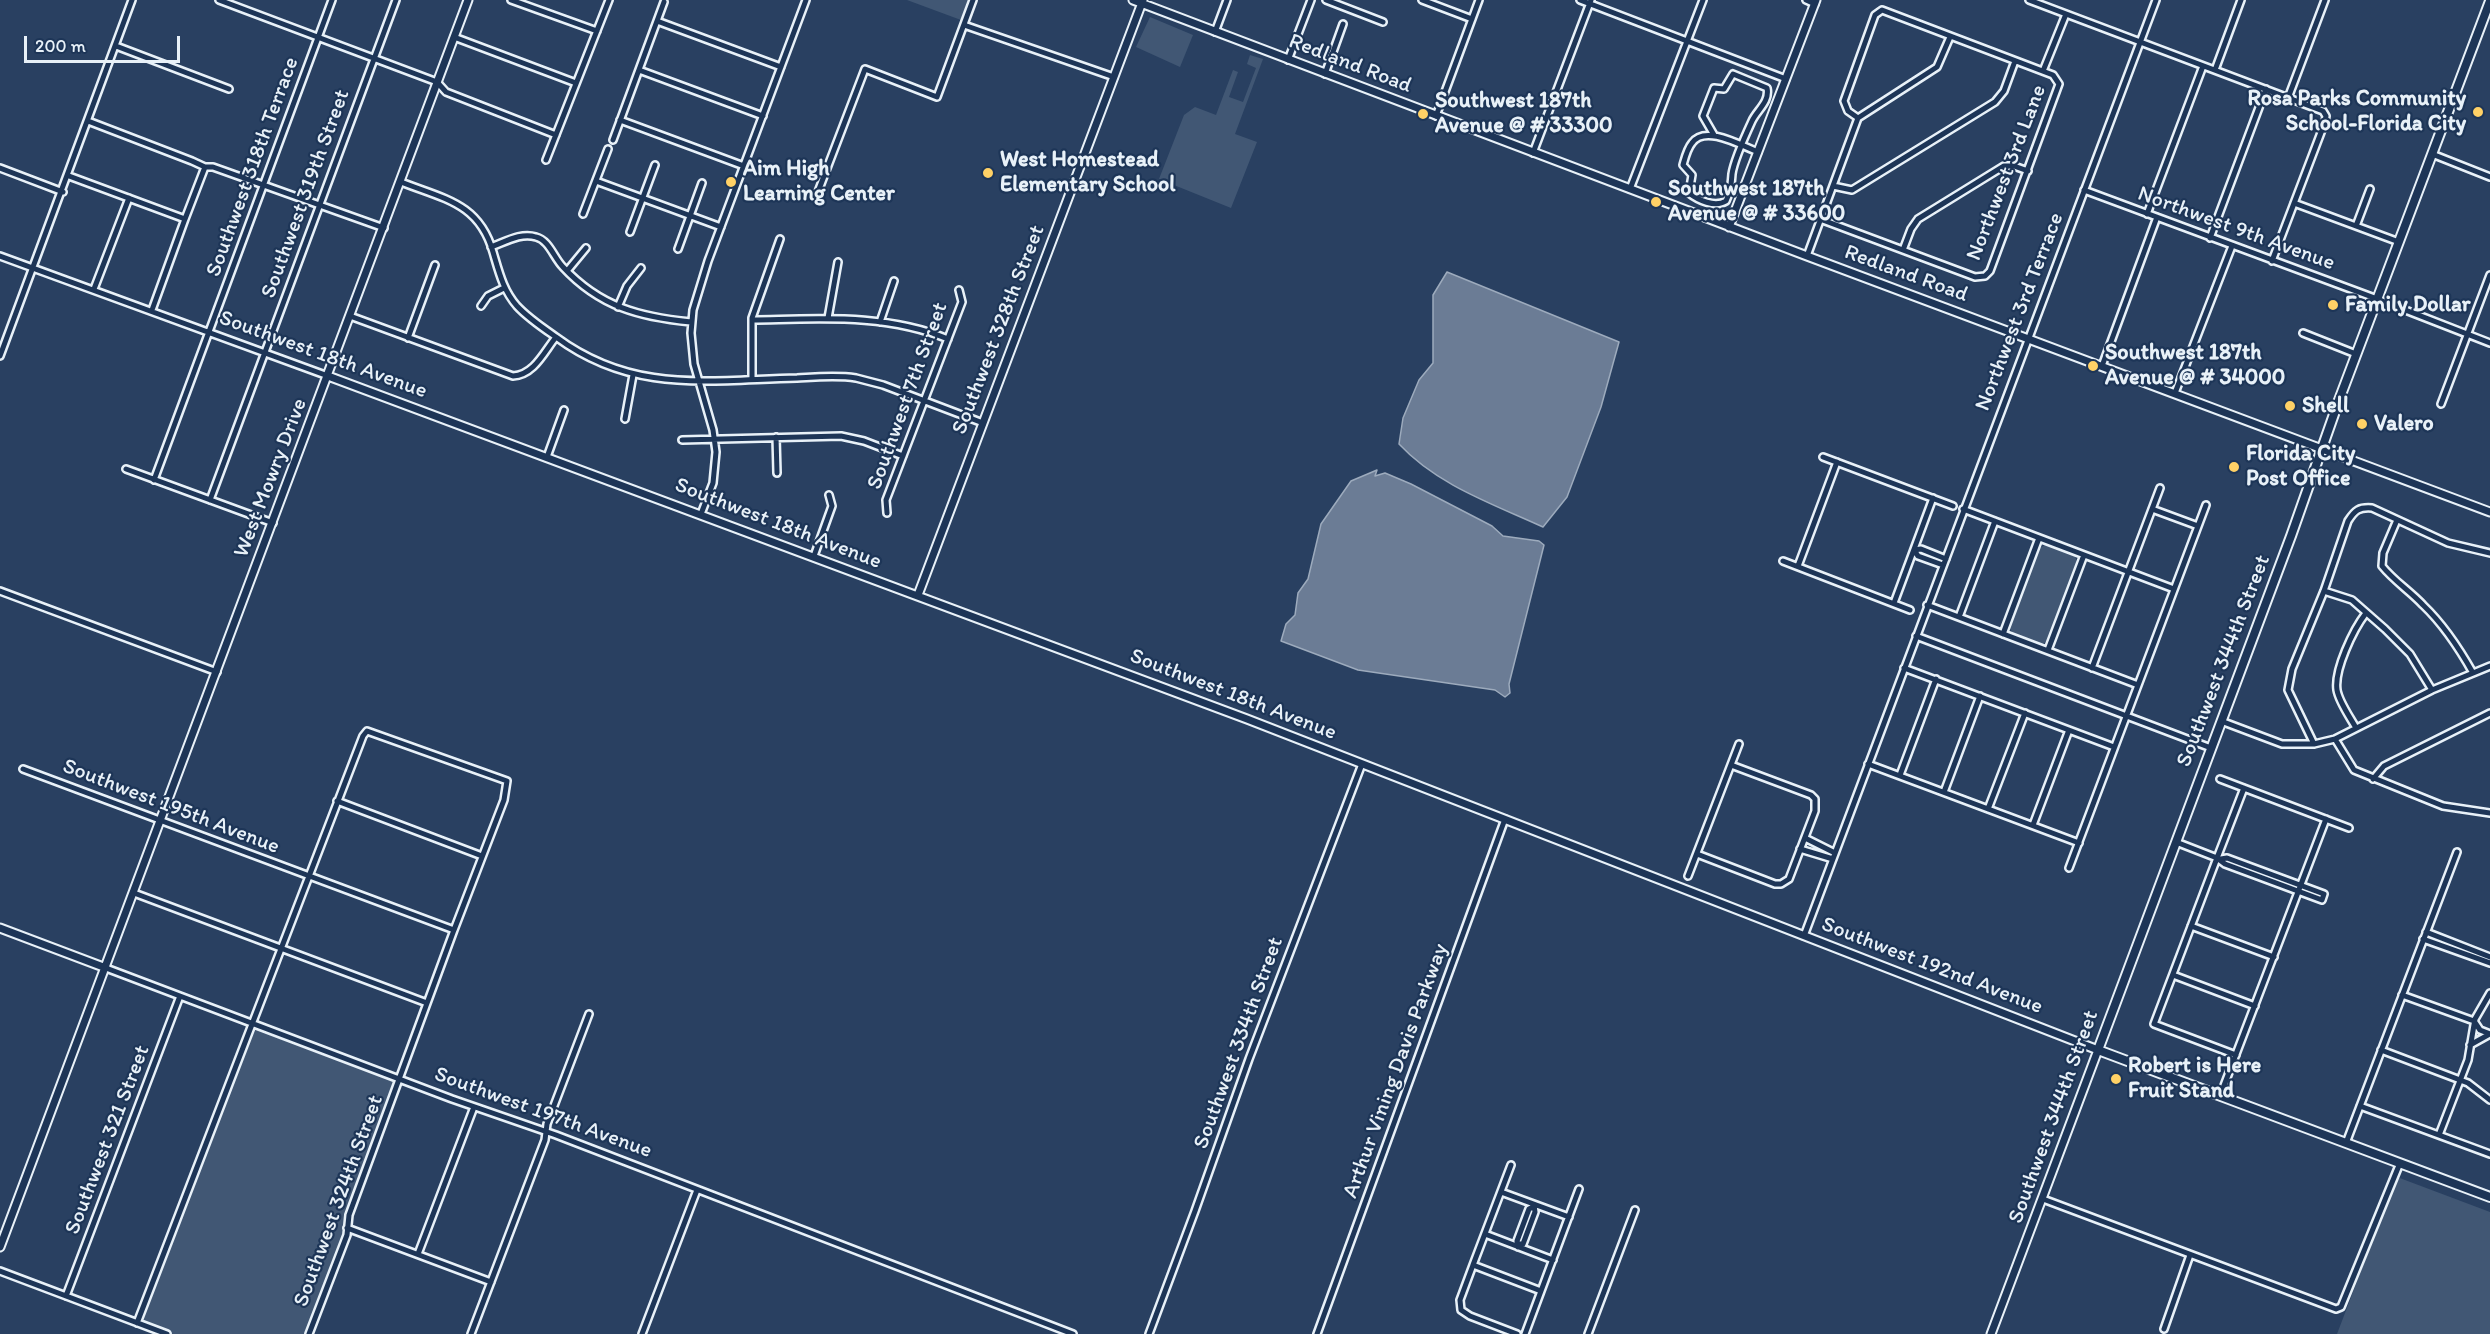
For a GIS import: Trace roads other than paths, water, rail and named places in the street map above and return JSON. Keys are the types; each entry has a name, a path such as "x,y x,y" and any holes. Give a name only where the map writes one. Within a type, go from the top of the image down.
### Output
{"main road":[{"name":"Southwest 344th Street","path":"2098,1050 2489,1"},
{"name":"Southwest 192nd Avenue","path":"2098,1050 2490,1197"}],"street":[{"path":"0,356 69,176 132,0"},
{"path":"219,0 437,82 446,92 556,135"},
{"name":"Southwest 318th Terrace","path":"154,480 332,0"},
{"name":"Southwest 319th Street","path":"210,500 396,0"},
{"name":"West Mowry Drive","path":"0,1247 468,0"},
{"path":"511,0 597,31"},
{"path":"546,160 609,0"},
{"path":"701,514 715,472 715,439 697,380 692,351 692,322 699,287 806,0"},
{"path":"816,197 865,69 937,97 973,0"},
{"name":"Redland Road","path":"1133,0 1729,227 2490,512"},
{"path":"1215,32 1227,0"},
{"path":"1288,60 1311,0"},
{"path":"1326,0 1383,22"},
{"path":"1422,0 1472,19"},
{"path":"1436,116 1479,0"},
{"path":"1580,0 1786,79"},
{"path":"1630,189 1702,0"},
{"path":"1729,227 1816,2 1806,0"},
{"path":"2030,0 2320,109 2325,113 2325,122 2272,261"},
{"name":"Northwest 3rd Terrace","path":"1834,856 2156,0"},
{"path":"2215,70 2241,0"},
{"path":"2288,98 2325,0"},
{"path":"613,140 664,2"},
{"name":"Southwest 328th Street","path":"918,595 1142,2"},
{"path":"1533,153 1590,2"},
{"path":"1858,118 1845,108 1844,101 1875,15 1882,10 2043,71 2066,14"},
{"path":"657,21 781,67"},
{"path":"1325,74 1343,24"},
{"path":"964,25 1114,77"},
{"path":"454,37 576,83"},
{"path":"1807,256 1858,118 1937,67 1950,37"},
{"path":"116,46 229,89"},
{"path":"1833,186 1852,190 2000,98 2015,61"},
{"path":"2147,214 2203,66"},
{"path":"639,70 763,116"},
{"name":"Northwest 3rd Lane","path":"1903,250 1975,277 1985,276 1990,271 2058,90 2059,81 2043,71"},
{"path":"1714,135 1703,116 1714,88 1726,87 1732,74 1767,88 1768,93 1761,110 1753,118 1743,146 1732,173 1732,186 1726,201 1717,205 1689,193 1692,175 1683,165 1695,140 1714,135 1743,146 1758,152"},
{"path":"2210,238 2266,89"},
{"path":"620,120 744,166"},
{"path":"88,121 205,167 213,167 264,184 384,228"},
{"path":"583,214 608,149"},
{"path":"2432,154 2490,177"},
{"path":"630,232 655,165"},
{"path":"1820,219 1903,250 1911,229 1918,219 2004,166 2014,166 2028,171"},
{"path":"0,256 152,310 205,167"},
{"path":"0,168 63,192"},
{"path":"69,176 185,219"},
{"path":"596,181 721,227"},
{"path":"401,182 467,209 483,226 504,288 521,310 592,361 633,375 657,380 856,378 924,400 983,423"},
{"path":"678,249 702,183"},
{"path":"2356,226 2370,189"},
{"name":"Northwest 9th Avenue","path":"2084,190 2490,343"},
{"path":"94,289 129,198"},
{"path":"2294,203 2399,242"},
{"path":"2102,366 2157,218"},
{"path":"491,247 519,237 536,237 544,242 567,271 599,296 618,307 656,319 692,322"},
{"path":"752,379 752,320 780,239"},
{"path":"2175,393 2232,246"},
{"path":"567,271 586,248"},
{"path":"828,318 838,262"},
{"path":"408,338 435,265"},
{"path":"618,307 627,286 641,268"},
{"path":"2441,404 2490,275"},
{"path":"880,322 894,281"},
{"path":"481,306 488,296 504,288"},
{"name":"Southwest 7th Street","path":"887,513 886,500 962,302 959,290"},
{"name":"Southwest 18th Avenue","path":"152,310 265,354 918,595 1362,764"},
{"path":"350,316 506,374 520,375 531,369 556,337"},
{"path":"752,320 853,318 914,326 948,339"},
{"path":"2303,333 2356,354"},
{"path":"625,419 633,375"},
{"path":"547,457 564,410"},
{"path":"682,440 847,436 903,456"},
{"path":"776,437 777,473"},
{"path":"1823,457 1953,506"},
{"path":"1798,566 1837,462"},
{"path":"126,469 273,523"},
{"path":"2092,668 2160,488"},
{"path":"814,556 832,506 829,495"},
{"path":"1894,603 1933,498"},
{"path":"2069,868 2206,505"},
{"path":"2314,744 2288,690 2292,669 2324,591 2348,521 2355,510 2372,508 2448,543 2490,553"},
{"path":"2152,509 2198,526"},
{"path":"1963,510 2174,589"},
{"path":"2397,520 2383,553 2382,566 2446,629 2473,674"},
{"path":"1959,617 1995,521"},
{"path":"2003,634 2039,538"},
{"path":"1914,550 1918,556 1944,562"},
{"path":"2048,650 2084,555"},
{"path":"1783,561 1910,610"},
{"path":"0,591 217,672"},
{"path":"2324,591 2352,600 2410,654 2432,690"},
{"path":"1928,605 2138,685"},
{"path":"2356,728 2337,692 2337,677 2354,628 2366,613"},
{"path":"1916,636 2211,748"},
{"path":"2221,721 2282,744 2314,744 2335,739 2432,690 2490,666"},
{"path":"1905,668 2114,747"},
{"path":"1900,775 1936,680"},
{"path":"1944,792 1980,696"},
{"path":"1988,808 2025,713"},
{"path":"2373,779 2384,766 2490,713"},
{"path":"2032,825 2069,730"},
{"name":"Southwest 324th Street","path":"309,1334 347,1228 349,1215 504,800 507,781 370,731 363,736 338,801"},
{"path":"2335,739 2354,770 2443,806 2490,813"},
{"path":"1688,876 1739,744"},
{"name":"Southwest 192nd Avenue","path":"1362,764 2098,1050"},
{"name":"Southwest 334th Street","path":"1149,1334 1249,1059 1362,764"},
{"path":"1869,764 2079,843"},
{"path":"1697,854 1775,884 1781,884 1789,879 1805,838 1815,811 1815,800 1811,795 1731,765"},
{"name":"Southwest 195th Avenue","path":"23,769 454,930"},
{"path":"2220,779 2349,828"},
{"path":"2236,1055 2154,1024 2244,788"},
{"path":"137,1323 338,801 482,856"},
{"name":"Arthur Vining Davis Parkway","path":"1317,1334 1505,819"},
{"path":"2220,1096 2326,819"},
{"path":"1805,838 1818,843 1834,856"},
{"path":"2176,842 2219,858 2225,864 2300,888"},
{"path":"1814,854 1818,843"},
{"path":"1800,849 1814,854 1834,856"},
{"path":"2346,1143 2457,852"},
{"path":"1804,936 1834,856"},
{"path":"134,893 427,1003"},
{"path":"2191,926 2274,957"},
{"name":"Southwest 197th Avenue","path":"0,928 546,1132 1073,1334"},
{"path":"2425,935 2490,957"},
{"path":"2425,935 2490,963"},
{"path":"2173,975 2255,1006"},
{"path":"2439,1135 2469,1058 2474,1021 2490,993"},
{"path":"2402,995 2474,1021 2479,1029 2490,1034"},
{"name":"Southwest 321 Street","path":"66,1296 180,996"},
{"path":"471,1334 589,1014"},
{"path":"2470,1045 2490,1034"},
{"name":"Southwest 344th Street","path":"1991,1334 2098,1050"},
{"path":"2381,1050 2460,1080 2489,1095"},
{"path":"2360,1106 2490,1154"},
{"path":"418,1254 474,1107"},
{"path":"2043,1199 2336,1309 2341,1307 2400,1163"},
{"path":"1511,1165 1459,1304 1461,1310 1470,1316 1517,1334"},
{"path":"1525,1334 1579,1189"},
{"path":"642,1334 697,1190"},
{"path":"1501,1192 1569,1217"},
{"path":"1519,1245 1517,1241 1529,1209 1534,1206"},
{"path":"1588,1334 1635,1210"},
{"path":"347,1228 491,1282"},
{"path":"1485,1234 1519,1245 1553,1260"},
{"path":"2164,1329 2190,1255"},
{"path":"1473,1265 1541,1291"},
{"path":"0,1271 167,1334"}],"place":[{"name":"Rosa Parks Community School-Florida City","path":"2478,112"},
{"name":"Southwest 187th Avenue @ # 33300","path":"1423,114"},
{"name":"West Homestead Elementary School","path":"988,173"},
{"name":"Aim High Learning Center","path":"731,182"},
{"name":"Southwest 187th Avenue @ # 33600","path":"1656,202"},
{"name":"Family Dollar","path":"2333,305"},
{"name":"Southwest 187th Avenue @ # 34000","path":"2093,366"},
{"name":"Shell","path":"2290,406"},
{"name":"Valero","path":"2362,424"},
{"name":"Florida City Post Office","path":"2234,467"},
{"name":"Robert is Here Fruit Stand","path":"2116,1079"}]}
